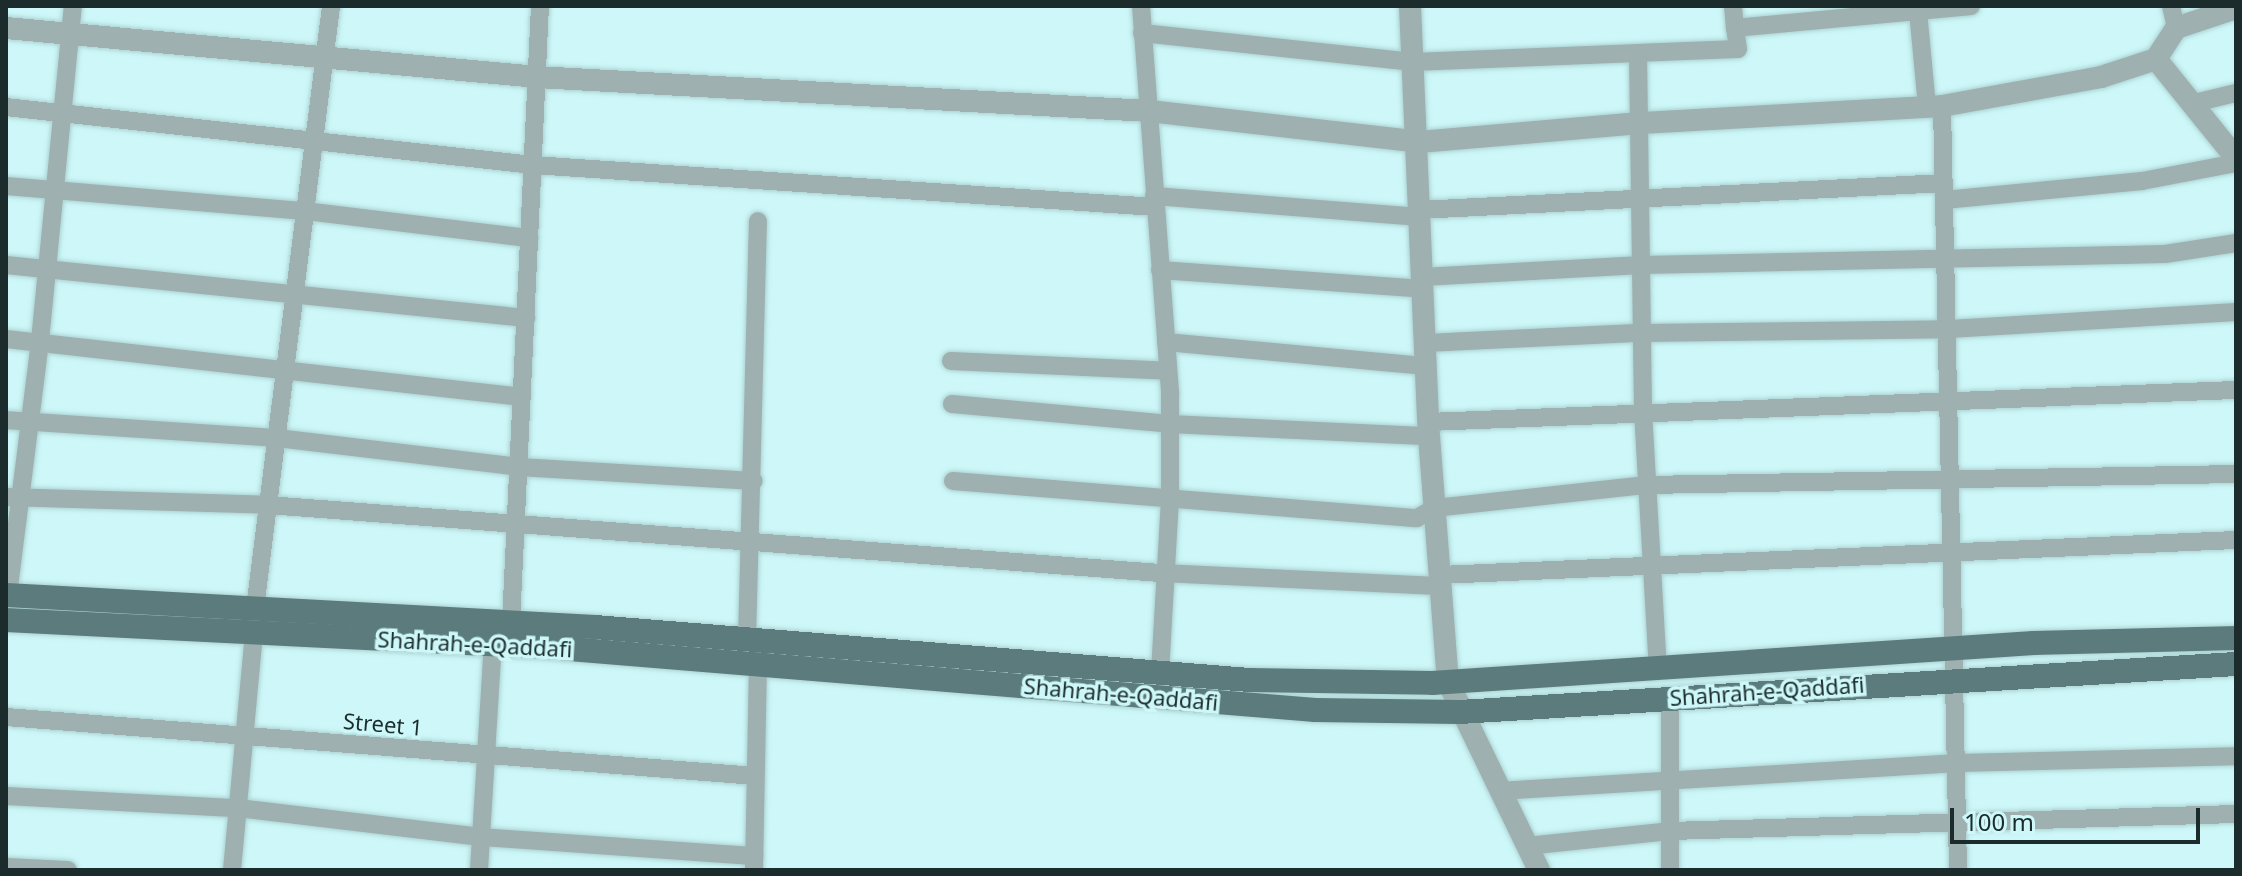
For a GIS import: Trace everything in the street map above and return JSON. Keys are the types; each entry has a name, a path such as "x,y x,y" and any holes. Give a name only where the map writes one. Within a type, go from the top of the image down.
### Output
{"main road":[{"name":"Shahrah-e-Qaddafi","path":"7,595 493,644 1315,710 1460,712 1956,678 2236,664"},
{"name":"Shahrah-e-Qaddafi","path":"6,620 511,623 753,639 1249,680 1448,682 1954,648 2236,638"}],"street":[{"path":"7,595 14,498 30,422 40,341 73,6"},
{"path":"232,870 268,505 331,6"},
{"path":"511,623 540,6"},
{"path":"1141,6 1170,424 1170,499 1160,673"},
{"path":"1410,6 1419,142 1428,429 1448,682 1539,870"},
{"path":"1142,33 1413,62 1738,49 1733,6"},
{"path":"1735,28 1818,13 1971,6"},
{"path":"6,28 537,77 1149,111 1419,142 1640,123 1934,107 2101,77 2156,59 2173,17 2236,8"},
{"path":"1929,9 1947,258 1958,870"},
{"path":"1638,53 1643,411 1658,668"},
{"path":"6,107 533,165 1420,213 1639,198 1944,191 2142,181 2236,160 2156,59"},
{"path":"2190,104 2236,93"},
{"path":"6,186 305,211 529,238"},
{"path":"6,796 238,808 481,837 754,863 758,664 753,639 751,542 758,221"},
{"path":"1160,270 1422,283 1642,265 2165,254 2236,243"},
{"path":"6,265 526,318"},
{"path":"1166,342 1425,355 1641,333 1949,329 2236,312"},
{"path":"6,339 522,397"},
{"path":"951,361 1168,371"},
{"path":"952,404 1170,424 1428,429 1643,411 1950,403 2236,390"},
{"path":"6,420 277,438 519,467 754,481"},
{"path":"953,481 1417,518 1434,508 1647,485 2236,474"},
{"path":"14,498 268,505 1167,573 1440,581 1651,564 2236,540"},
{"path":"479,870 493,644"},
{"path":"1670,697 1670,870"},
{"name":"Street 1","path":"6,717 755,776"},
{"path":"1499,791 1957,763 2236,756"},
{"path":"1526,846 1670,831 2236,814"},
{"path":"6,867 68,870"}]}
